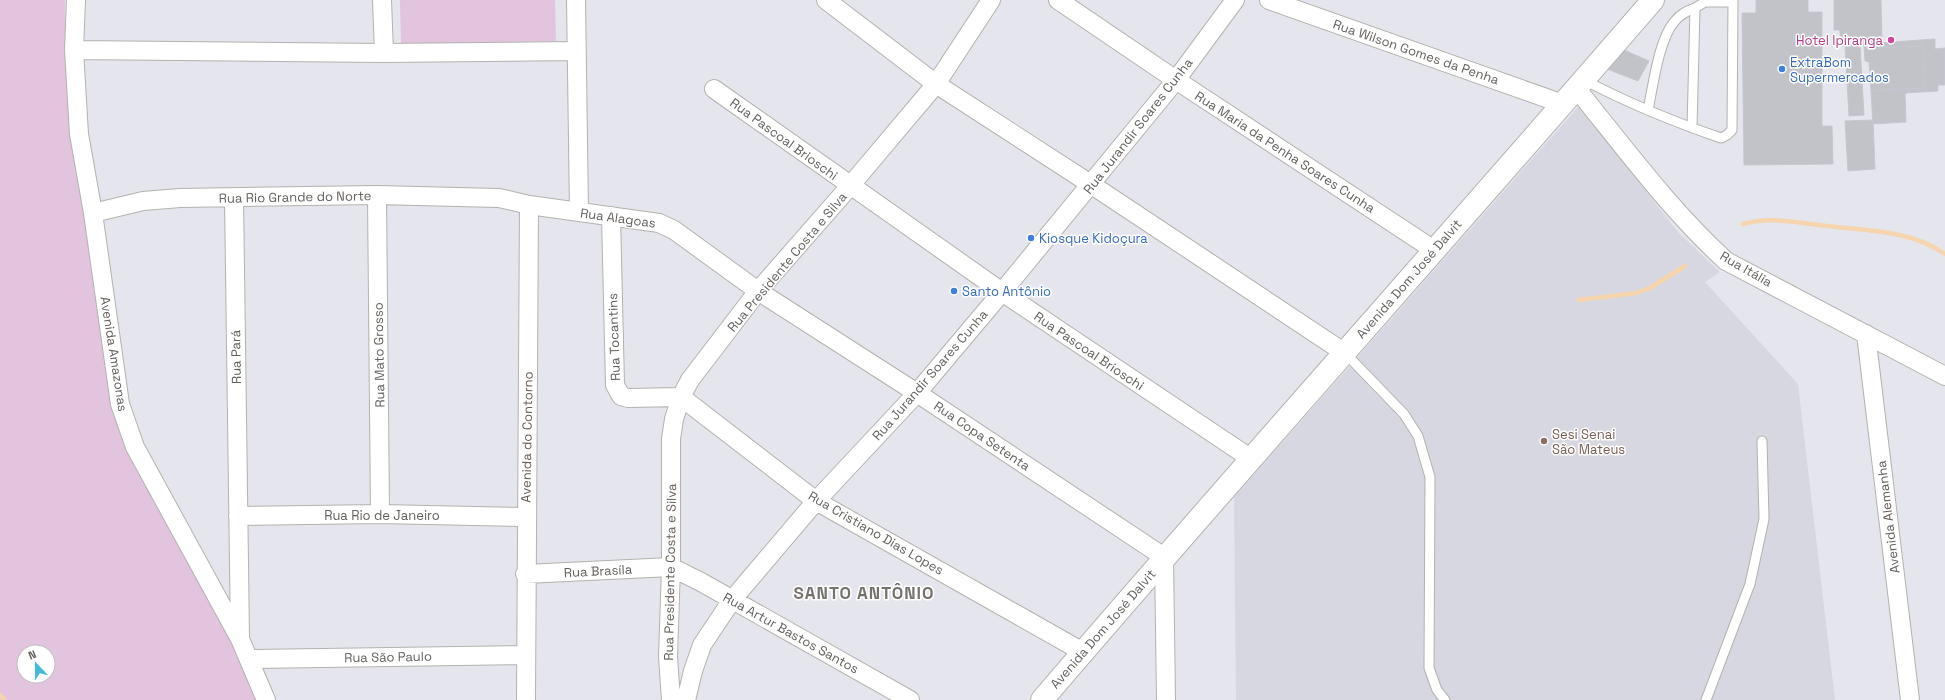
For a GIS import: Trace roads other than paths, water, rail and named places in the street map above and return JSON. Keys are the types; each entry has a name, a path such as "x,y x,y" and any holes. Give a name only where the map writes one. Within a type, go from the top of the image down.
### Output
{"street":[{"name":"Avenida Amazonas","path":"76,0 74,50 79,134 93,213 120,404 132,440 154,485 240,639 250,659 266,700"},
{"path":"382,0 384,53"},
{"path":"576,0 580,212"},
{"path":"826,0 936,84 1092,185 1345,354"},
{"name":"Rua Presidente Costa e Silva","path":"671,700 668,657 672,567 671,439 674,419 681,397 690,380 758,291 850,186 936,84 991,0"},
{"name":"Rua Maria da Penha Soares Cunha","path":"1058,0 1176,80 1434,250"},
{"name":"Rua Jurandir Soares Cunha","path":"686,700 702,645 732,600 816,500 917,393 1092,185 1176,80 1235,0"},
{"name":"Rua Wilson Gomes da Penha","path":"1268,0 1574,91"},
{"name":"Avenida Dom José Dalvit","path":"1042,700 1250,458 1345,354 1653,0"},
{"path":"74,50 384,53 576,51"},
{"name":"Rua Pascoal Brioschi","path":"714,89 1002,292 1250,458"},
{"name":"Rua Itália","path":"1574,91 1701,238 1726,261 1945,376"},
{"name":"Rua Rio Grande do Norte","path":"93,213 143,201 234,197 377,195 499,198 529,205"},
{"name":"Rua Mato Grosso","path":"377,195 380,514"},
{"name":"Rua Pará","path":"234,197 240,639"},
{"name":"Rua Alagoas","path":"529,205 658,223 674,230 758,291"},
{"name":"Avenida do Contorno","path":"526,700 525,574 529,205"},
{"name":"Rua Tocantins","path":"611,216 615,385 621,396 628,398 681,397"},
{"name":"Rua Copa Setenta","path":"758,291 917,393 1164,557"},
{"name":"Avenida Alemanha","path":"1866,334 1910,700"},
{"name":"Rua Cristiano Dias Lopes","path":"681,397 816,500 1083,652"},
{"name":"Rua Rio de Janeiro","path":"238,516 380,514 526,516"},
{"name":"Avenida Dom José Dalvit","path":"1164,557 1166,700"},
{"name":"Rua Brasíla","path":"525,574 672,567"},
{"name":"Rua Artur Bastos Santos","path":"672,567 910,700"},
{"name":"Rua São Paulo","path":"250,659 526,655"}],"lane":[{"path":"1574,91 1648,110 1721,138 1727,135 1732,130 1733,1 1705,2 1683,13 1674,22 1664,39 1648,110"},
{"path":"1692,128 1695,8"},
{"path":"1345,354 1404,414 1418,436 1430,477 1429,668 1436,690 1445,700"},
{"path":"1706,700 1750,584 1764,519 1762,441"}],"waterway":[{"path":"1743,224 1775,220 1888,233 1918,240 1945,254"},
{"path":"1579,300 1636,293 1650,288 1685,266"},
{"path":"0,695 5,700"}],"place":[{"name":"Hotel Ipiranga","path":"1891,40"},
{"name":"ExtraBom Supermercados","path":"1782,69"},
{"name":"Kiosque Kidoçura","path":"1031,238"},
{"name":"Santo Antônio","path":"954,291"},
{"name":"Sesi Senai São Mateus","path":"1544,441"}],"district":[{"name":"SANTO ANTÔNIO","path":"864,593"}]}
